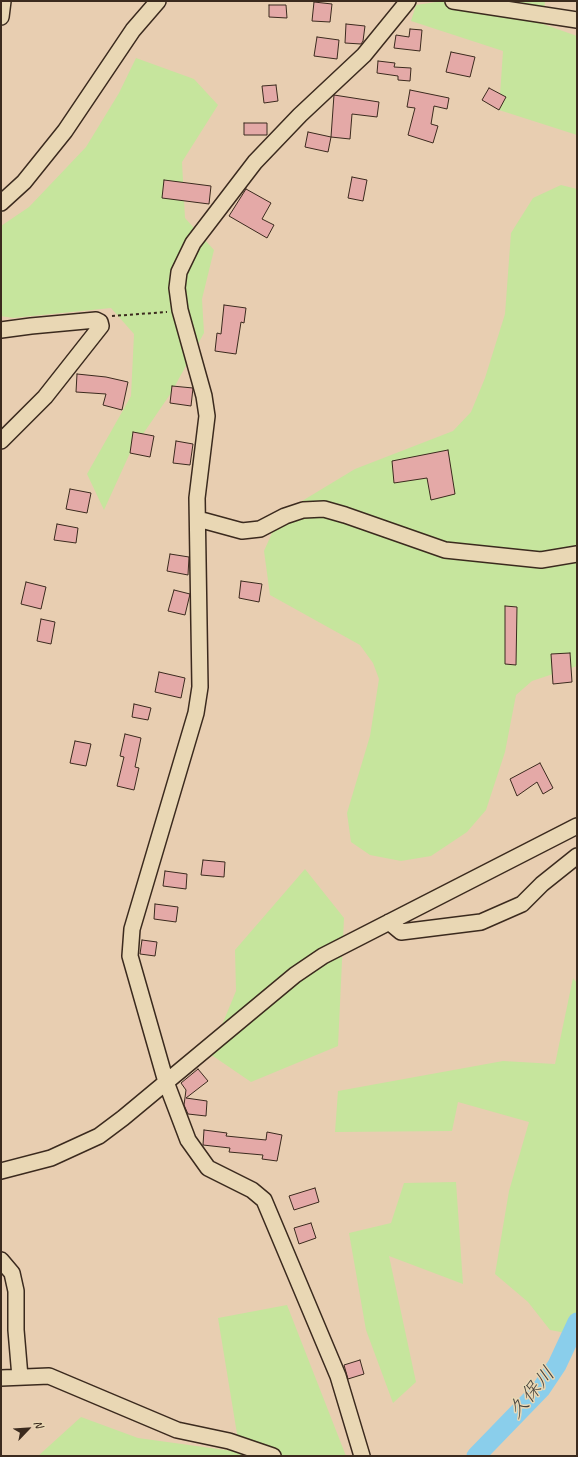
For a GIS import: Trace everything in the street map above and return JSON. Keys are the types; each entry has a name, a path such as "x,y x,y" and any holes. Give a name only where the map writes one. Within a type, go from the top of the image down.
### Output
{"street":[{"path":"1,17 3,1"},
{"path":"1,203 24,182 61,136 133,30 158,1"},
{"path":"362,1456 338,1376 264,1200 252,1190 208,1168 188,1140 166,1082 130,956 132,929 196,713 200,687 197,498 206,416 204,396 180,310 177,288 179,272 184,258 193,243 255,162 300,115 364,54 408,1"},
{"path":"453,1 577,20"},
{"path":"1,330 96,320 100,322 101,326 45,397 1,441"},
{"path":"198,519 242,531 260,529 285,516 303,510 324,509 445,550 541,560 577,554"},
{"path":"1,1171 51,1158 99,1136 294,975 323,956 577,826"},
{"path":"389,922 401,932 481,922 522,904 542,884 577,856"},
{"path":"1,1260 12,1273 16,1291 16,1330 20,1377"},
{"path":"1,1378 49,1376 177,1430 229,1441 273,1456"}],"green space":[{"path":"443,1 545,1 543,24 577,36 577,135 499,110 503,51 411,21 416,5"},
{"path":"136,58 194,79 218,105 182,162 185,218 214,250 202,299 204,333 171,393 130,453 104,510 87,474 131,396 134,334 111,308 13,318 1,316 1,226 29,207 86,147 119,93"},
{"path":"561,185 577,189 577,666 532,681 516,695 505,752 486,810 467,832 431,856 401,861 370,855 351,842 347,813 370,736 379,679 373,663 360,645 270,595 264,551 276,524 302,501 355,469 453,431 471,412 485,378 505,314 511,233 533,198"},
{"path":"305,869 344,918 338,1046 251,1082 210,1054 236,991 235,950"},
{"path":"573,978 577,983 577,1335 550,1330 528,1302 495,1274 509,1191 529,1122 458,1102 452,1131 335,1132 338,1091 503,1061 555,1064"},
{"path":"456,1182 463,1284 389,1256 416,1382 393,1403 366,1330 349,1233 391,1223 404,1183"},
{"path":"287,1305 346,1456 38,1456 81,1417 138,1438 240,1452 218,1318"}],"building":[{"path":"314,2 332,4 330,22 312,21"},
{"path":"269,5 286,5 287,18 269,17"},
{"path":"346,24 365,26 363,41 361,44 345,43"},
{"path":"410,29 422,30 420,51 394,48 396,35 409,37"},
{"path":"317,37 339,40 337,59 314,56"},
{"path":"451,52 475,57 470,77 446,72"},
{"path":"378,61 395,63 394,67 411,68 410,81 398,80 398,76 377,73"},
{"path":"276,85 278,101 264,103 262,86"},
{"path":"489,88 506,97 499,110 482,100"},
{"path":"410,90 449,98 447,109 434,106 431,124 438,126 433,143 408,135 415,108 407,107"},
{"path":"334,95 379,102 377,117 352,114 350,139 331,137"},
{"path":"244,123 267,123 267,135 244,135"},
{"path":"308,132 331,137 328,152 305,147"},
{"path":"352,177 367,180 363,201 348,198"},
{"path":"164,180 211,186 209,204 162,198"},
{"path":"246,189 271,203 262,219 274,225 267,238 229,216"},
{"path":"224,305 246,308 244,323 241,322 236,354 215,351 217,333 221,334"},
{"path":"77,374 106,377 128,382 122,410 103,405 106,394 76,392"},
{"path":"172,386 193,388 191,406 170,403"},
{"path":"133,432 154,436 150,457 130,453"},
{"path":"176,441 193,444 190,465 173,463"},
{"path":"448,450 455,494 431,500 427,478 394,483 392,461"},
{"path":"70,489 91,493 87,513 66,509"},
{"path":"57,524 78,528 76,543 54,540"},
{"path":"170,554 189,557 188,575 167,571"},
{"path":"241,581 262,584 259,602 239,598"},
{"path":"26,582 46,587 41,609 21,604"},
{"path":"174,590 190,594 185,615 168,611"},
{"path":"505,606 517,607 516,665 505,664"},
{"path":"41,619 55,622 51,644 37,641"},
{"path":"570,653 572,682 553,684 551,654"},
{"path":"159,672 185,678 181,698 155,692"},
{"path":"134,704 151,708 148,720 132,717"},
{"path":"125,734 141,738 135,767 139,768 134,790 117,786 124,757 120,756"},
{"path":"75,741 91,744 86,766 70,763"},
{"path":"540,763 553,788 543,794 537,782 517,796 510,779"},
{"path":"203,860 225,862 224,877 201,875"},
{"path":"165,871 187,874 186,889 163,886"},
{"path":"155,904 178,907 176,922 154,919"},
{"path":"142,940 157,942 155,956 140,954"},
{"path":"198,1069 208,1081 186,1098 207,1101 206,1116 188,1114 184,1105 186,1090 181,1083"},
{"path":"204,1130 227,1133 226,1136 266,1140 267,1132 282,1135 277,1161 262,1159 263,1155 229,1152 230,1148 203,1145"},
{"path":"315,1188 319,1202 294,1210 289,1196"},
{"path":"311,1223 316,1238 299,1244 294,1228"},
{"path":"360,1360 364,1374 348,1379 344,1365"}],"waterway":[{"name":"久保川","path":"476,1456 541,1389 557,1365 577,1322"}]}
